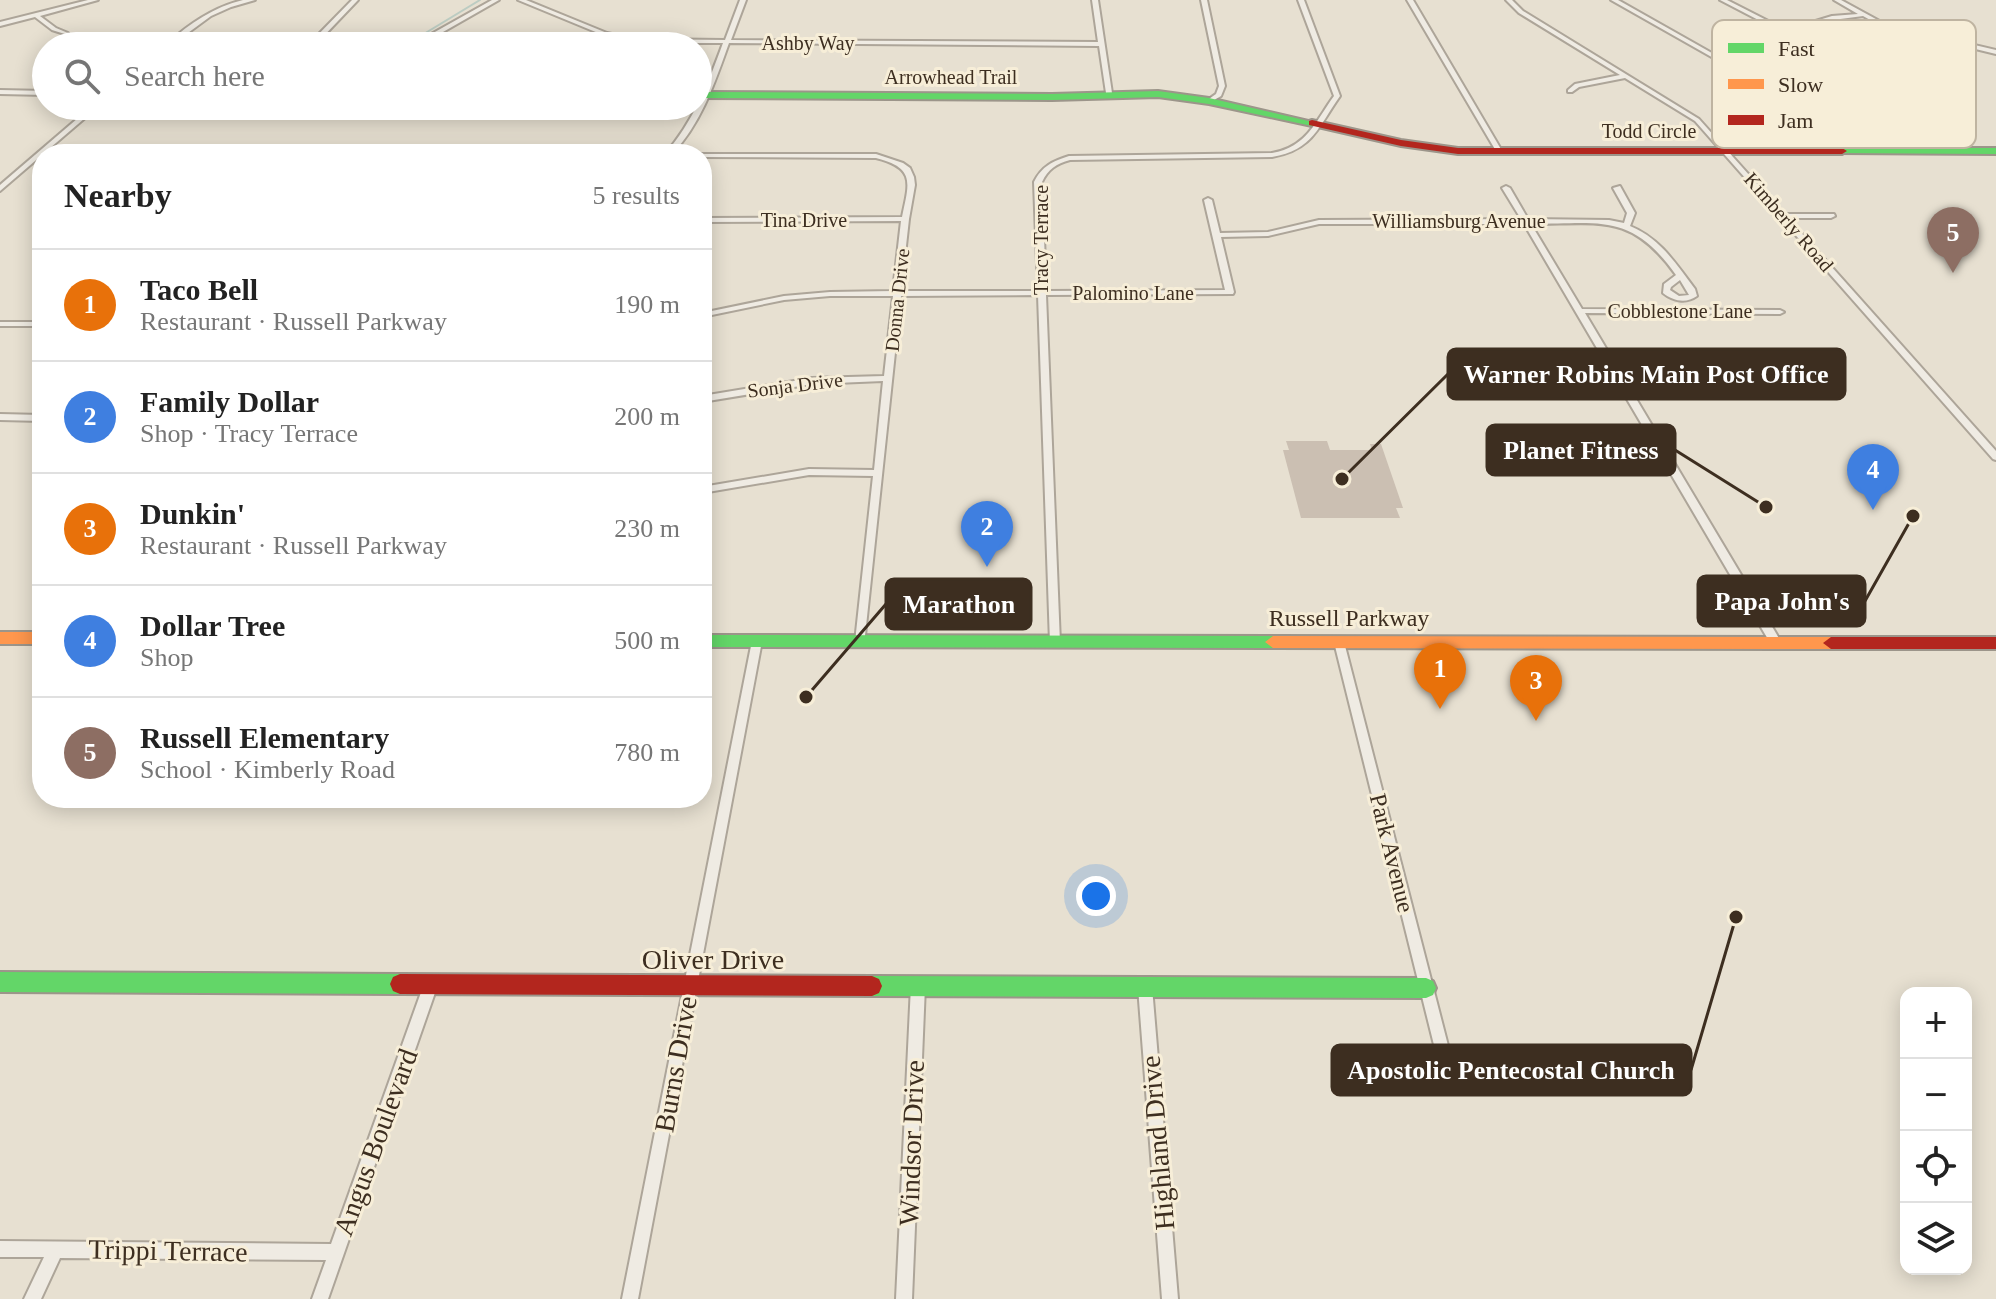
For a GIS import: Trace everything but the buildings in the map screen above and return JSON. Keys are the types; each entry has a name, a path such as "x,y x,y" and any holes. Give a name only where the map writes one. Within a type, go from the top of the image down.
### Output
{"street":[{"path":"0,24 95,0"},
{"path":"184,32 202,16 228,5 252,0"},
{"path":"324,32 355,0"},
{"path":"439,32 496,0"},
{"name":"Ashby Way","path":"521,0 607,32"},
{"path":"712,72 743,0"},
{"path":"1095,0 1109,93"},
{"path":"1204,0 1222,86 1219,95 1209,101"},
{"name":"Tracy Terrace","path":"1055,643 1038,182 1043,171 1053,163 1084,156 1283,154 1305,144 1337,96 1301,0"},
{"path":"1410,0 1499,151"},
{"name":"Kimberly Road","path":"1509,0 1521,12 1697,120 1712,136"},
{"path":"1614,0 1712,55"},
{"path":"1723,0 1765,20"},
{"path":"1837,0 1876,20"},
{"path":"36,15 63,32"},
{"path":"1825,20 1863,15"},
{"name":"Ashby Way","path":"712,42 1102,44"},
{"path":"1976,47 1996,52"},
{"path":"1570,91 1577,85 1627,76"},
{"path":"0,92 32,93"},
{"name":"Todd Circle","path":"1109,93 1158,94 1209,101 1431,148 1499,151 1996,151"},
{"name":"Arrowhead Trail","path":"712,95 1052,97 1109,93"},
{"path":"52,144 80,120"},
{"path":"679,144 691,120"},
{"path":"1841,148 1844,151"},
{"path":"1954,148 1958,151"},
{"name":"Kimberly Road","path":"1726,150 1996,457"},
{"name":"Donna Drive","path":"712,155 858,155 893,159 908,168 913,177 905,219 860,642"},
{"path":"0,189 32,161"},
{"path":"1506,188 1776,643"},
{"path":"1617,188 1631,213 1627,225"},
{"path":"1208,200 1216,235"},
{"path":"1783,216 1831,216"},
{"name":"Tina Drive","path":"712,220 905,219"},
{"name":"Williamsburg Avenue","path":"1216,235 1268,234 1319,222 1344,221 1591,221 1627,225 1647,234 1658,244 1692,291 1693,296 1684,298 1666,291 1667,286 1680,276"},
{"name":"Palomino Lane","path":"712,313 784,298 899,293 1230,292 1216,235"},
{"name":"Williamsburg Avenue","path":"1684,298 1691,311"},
{"name":"Cobblestone Lane","path":"1579,311 1780,312"},
{"path":"0,324 32,324"},
{"name":"Sonja Drive","path":"712,397 764,386 889,378"},
{"path":"0,417 32,418"},
{"path":"712,488 809,472 878,473"},
{"path":"0,638 32,638"},
{"name":"Russell Parkway","path":"712,641 1996,643"},
{"name":"Burns Drive","path":"630,1299 757,641"},
{"name":"Park Avenue","path":"1339,642 1446,1065"},
{"name":"Oliver Drive","path":"0,982 1426,988"},
{"name":"Angus Boulevard","path":"320,1299 431,984"},
{"name":"Windsor Drive","path":"904,1299 918,986"},
{"name":"Highland Drive","path":"1145,987 1170,1299"},
{"name":"Trippi Terrace","path":"0,1249 336,1252"},
{"path":"32,1299 56,1249"}],"waterway":[{"path":"427,32 480,0"}],"traffic: fast":[{"path":"712,95 1052,97 1158,94 1209,101 1312,123"},
{"path":"1842,151 1996,151"},
{"path":"712,641 1273,642"},
{"path":"0,982 400,984"},
{"path":"872,986 1426,988"}],"traffic: slow":[{"path":"0,638 32,638"},
{"path":"1273,642 1831,643"}],"traffic: jam":[{"path":"1312,123 1401,143 1458,151 1842,151"},
{"path":"1831,643 1996,643"},
{"path":"400,984 872,986"}],"place":[{"name":"Russell Elementary","path":"1953,273"},
{"name":"Warner Robins Main Post Office","path":"1342,479"},
{"name":"Planet Fitness","path":"1766,507"},
{"name":"Dollar Tree","path":"1873,510"},
{"name":"Papa John's","path":"1913,516"},
{"name":"Family Dollar","path":"987,567"},
{"name":"Marathon","path":"806,697"},
{"name":"Taco Bell","path":"1440,709"},
{"name":"Dunkin'","path":"1536,721"},
{"name":"Apostolic Pentecostal Church","path":"1736,917"}]}
